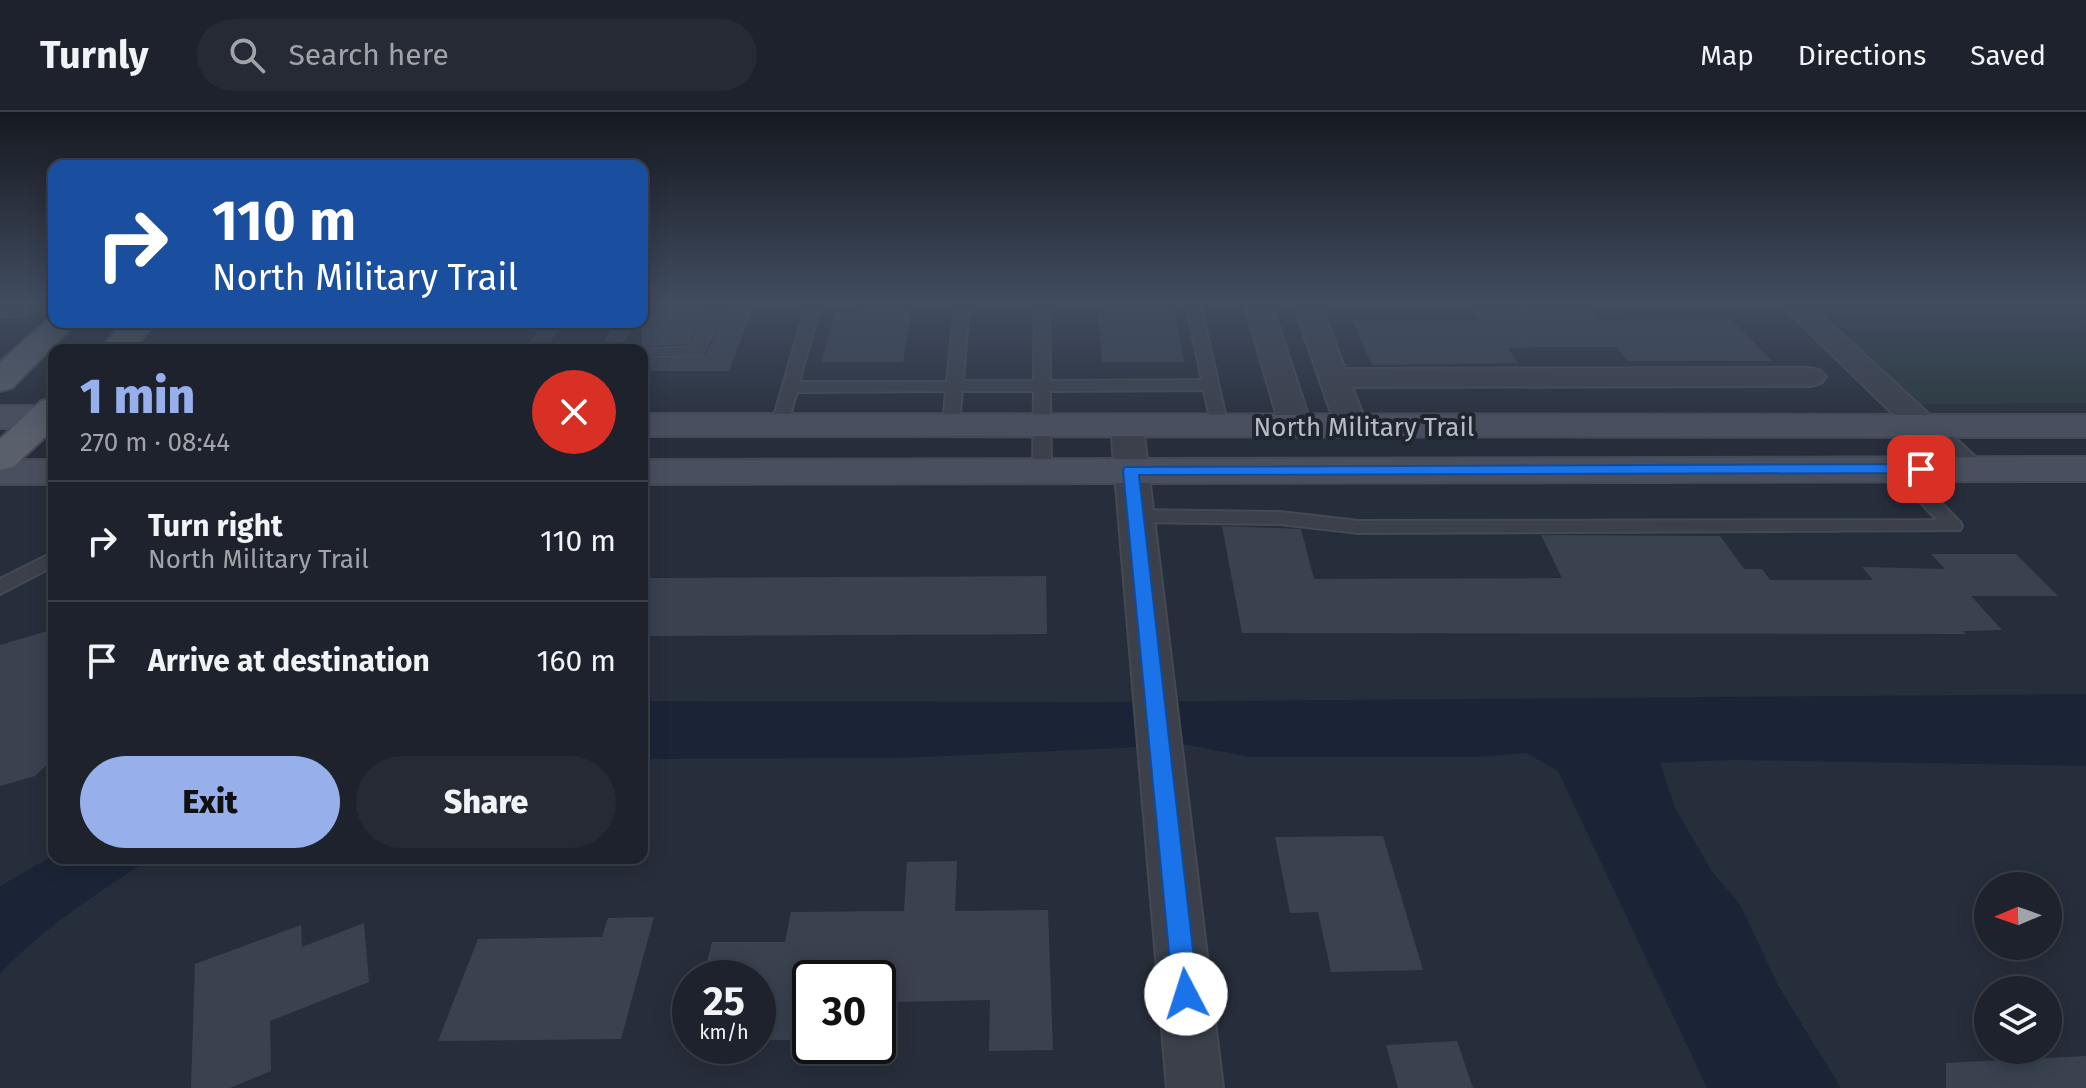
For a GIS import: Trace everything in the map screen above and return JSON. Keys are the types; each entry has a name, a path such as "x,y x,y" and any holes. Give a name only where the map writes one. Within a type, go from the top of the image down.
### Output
{"main road":[{"path":"0,381 32,349"},
{"path":"0,417 48,414"},
{"path":"0,459 48,417"},
{"name":"North Military Trail","path":"648,425 2086,426"},
{"name":"North Military Trail","path":"648,472 2086,469"},
{"path":"0,472 48,472"}],"street":[{"path":"1271,349 1296,427"},
{"path":"1323,349 1352,427"},
{"path":"1840,349 1969,469"},
{"path":"1334,378 1811,377"},
{"path":"1127,427 1195,1088"}],"lane":[{"path":"648,352 697,352 698,349"},
{"path":"779,426 801,349"},
{"path":"951,426 959,349"},
{"path":"1042,470 1043,349"},
{"path":"1202,349 1220,427"},
{"path":"790,387 1210,385"},
{"path":"1135,516 1280,518 1359,527 1953,526 1898,469"},
{"path":"0,587 48,561"}],"shaded area":[{"path":"1856,349 2086,349 2086,403 1915,404"}],"water":[{"path":"2086,694 2086,766 1732,760 1660,763 1675,808 1713,873 1740,904 1779,987 1841,1088 1707,1088 1558,771 1526,753 1476,757 1250,757 1187,745 900,758 648,759 648,701 1090,702"},
{"path":"48,858 48,864 142,864 53,926 0,974 0,886"}],"building":[{"path":"708,349 738,349 729,371 648,371 648,360 705,356"},
{"path":"825,349 905,349 903,362 821,362"},
{"path":"1101,349 1182,349 1184,362 1102,362"},
{"path":"1365,349 1508,349 1518,363 1372,365"},
{"path":"1617,349 1760,349 1772,361 1628,361"},
{"path":"1222,526 1301,529 1314,579 1562,578 1541,535 1720,536 1744,569 1762,569 1770,580 1873,580 1862,567 1945,569 1931,554 2016,554 2058,596 1971,596 2002,630 1963,631 1966,634 1242,633"},
{"path":"1046,576 1047,634 648,636 649,578"},
{"path":"48,631 48,764 35,776 0,786 0,645"},
{"path":"1383,836 1423,970 1331,972 1318,912 1290,913 1275,837"},
{"path":"957,861 955,911 1048,910 1053,1050 989,1051 990,1000 897,1002 896,960 792,960 792,1040 776,1040 776,960 708,960 712,942 785,942 791,912 904,911 907,862"},
{"path":"654,917 621,1039 438,1041 478,939 602,937 608,918"},
{"path":"364,923 369,982 270,1021 271,1071 230,1088 191,1088 195,964 301,925 302,947"},
{"path":"1457,1041 1473,1088 1398,1088 1386,1045"},
{"path":"2086,1056 2086,1088 1946,1088 1946,1063 2062,1064 2062,1057"}],"route":[{"path":"1186,994 1131,470 1921,469"}]}
